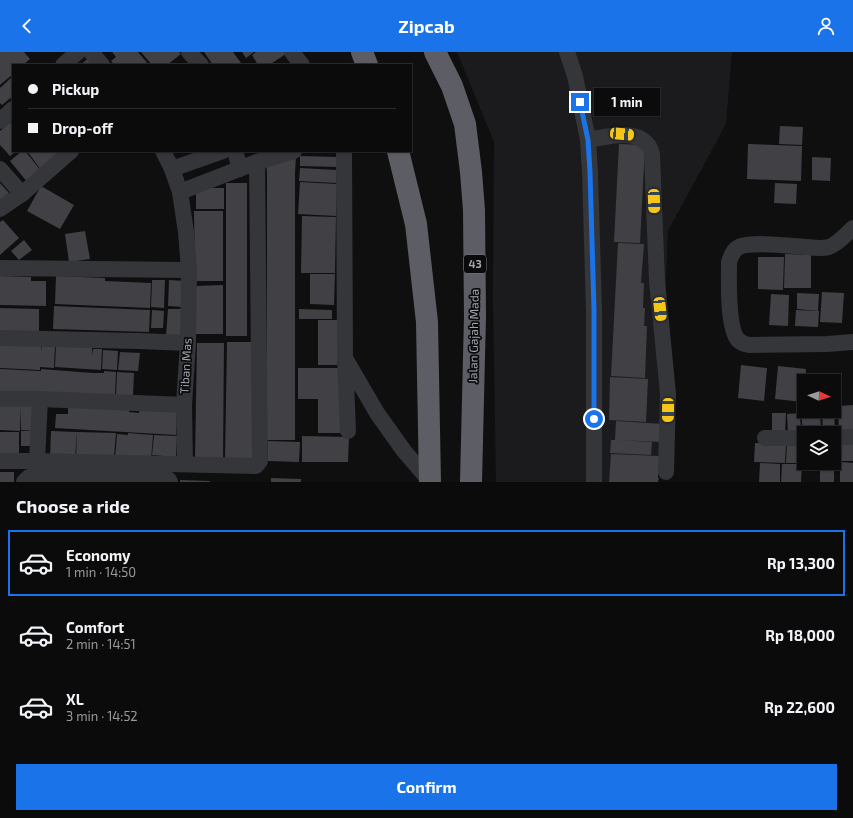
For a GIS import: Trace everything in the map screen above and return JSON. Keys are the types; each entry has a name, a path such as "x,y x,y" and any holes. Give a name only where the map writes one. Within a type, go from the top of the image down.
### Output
{"highway":[{"path":"362,52 367,64"},
{"name":"Jalan Gajah Mada","path":"434,52 452,86 465,124 472,180 474,210 475,316 471,482"},
{"path":"398,152 416,224 426,322 430,482"}],"street":[{"path":"64,64 78,52"},
{"path":"91,52 101,64"},
{"path":"189,52 200,64"},
{"path":"292,52 301,64"},
{"path":"567,52 575,76 588,140 594,310 594,482"},
{"path":"0,121 12,110"},
{"path":"588,140 622,134 632,136 641,138 648,145 652,154 657,281 668,394 666,472"},
{"path":"0,209 22,194 70,152"},
{"name":"Tiban Mas","path":"164,152 172,169 180,192 186,232 189,270 188,344 184,405 185,464"},
{"path":"172,169 221,152"},
{"path":"235,152 240,169"},
{"path":"180,192 257,162 291,152"},
{"path":"344,152 345,358 348,431"},
{"path":"0,461 256,466 260,461 257,162"},
{"path":"0,169 22,194"},
{"path":"853,228 829,247 817,248 753,244 740,247 734,251 729,262 729,304 733,330 736,339 742,343 749,346 853,342"},
{"path":"0,268 189,270"},
{"path":"0,338 139,341 188,344"},
{"path":"345,358 377,413 404,451 430,482"},
{"path":"0,399 40,399 184,405"},
{"path":"37,461 40,399"},
{"path":"841,437 853,437"},
{"path":"765,438 797,438"},
{"path":"24,482 29,477 37,475 91,479 165,477 170,482"}],"shaded area":[{"path":"457,52 732,52 726,124 668,231 658,482 496,482 493,299 494,142"}],"building":[{"path":"0,52 24,52 30,59 24,64 12,64 12,75 0,85"},
{"path":"112,52 138,52 148,64 114,64 111,61 116,57"},
{"path":"141,52 179,52 181,54 168,64 151,64"},
{"path":"204,52 233,52 241,63 240,64 212,64"},
{"path":"242,52 254,52 246,58"},
{"path":"256,52 289,52 271,64 257,64 252,55"},
{"path":"90,57 95,64 81,64"},
{"path":"12,77 12,97 2,105 0,103 0,88"},
{"path":"12,121 12,152 15,152 10,156 0,145 0,131"},
{"path":"780,126 803,127 802,145 779,144"},
{"path":"619,144 645,145 640,243 614,242"},
{"path":"748,144 802,146 801,181 747,179"},
{"path":"21,152 26,152 42,172 28,183 10,161"},
{"path":"28,152 64,152 41,170"},
{"path":"296,156 295,440 267,440 266,163"},
{"path":"300,156 338,157 337,167 300,166"},
{"path":"812,157 831,158 830,181 812,180"},
{"path":"300,168 337,170 336,183 299,181"},
{"path":"300,182 337,184 336,216 298,214"},
{"path":"0,183 9,193 0,200"},
{"path":"226,183 247,183 247,336 226,336"},
{"path":"775,183 797,184 796,204 774,203"},
{"path":"41,186 74,205 60,229 27,211"},
{"path":"196,188 224,188 224,209 196,209"},
{"path":"194,211 223,211 223,281 195,281"},
{"path":"302,216 336,217 335,273 301,273"},
{"path":"3,220 19,238 0,255 0,222"},
{"path":"85,231 90,259 69,262 65,234"},
{"path":"24,240 32,250 19,260 11,251"},
{"path":"618,243 644,244 641,283 644,283 644,326 647,326 645,378 611,376"},
{"path":"785,254 811,255 811,288 784,288"},
{"path":"758,257 784,257 783,290 758,289"},
{"path":"310,274 335,274 334,305 310,304"},
{"path":"0,276 31,277 31,281 46,281 46,306 0,305"},
{"path":"56,276 105,278 105,281 151,283 150,308 55,304"},
{"path":"152,280 165,280 164,308 151,307"},
{"path":"169,280 185,281 184,307 168,306"},
{"path":"223,285 223,334 194,334 194,286"},
{"path":"822,292 844,293 842,323 820,322"},
{"path":"797,293 819,294 818,311 797,309"},
{"path":"771,294 789,295 788,326 769,325"},
{"path":"54,306 150,310 149,332 53,329"},
{"path":"0,308 39,309 39,333 0,333"},
{"path":"168,309 184,309 183,336 166,336"},
{"path":"299,309 332,310 332,319 299,319"},
{"path":"152,310 164,311 163,328 151,328"},
{"path":"796,310 819,311 818,327 795,326"},
{"path":"318,320 338,320 337,365 318,365"},
{"path":"227,342 254,342 252,459 225,459"},
{"path":"0,343 41,345 41,352 42,344 55,345 54,368 40,367 40,370 0,368"},
{"path":"197,343 224,343 223,458 195,458"},
{"path":"56,344 92,347 92,356 93,349 102,349 101,370 55,367"},
{"path":"103,350 118,351 117,370 102,369"},
{"path":"120,352 140,353 138,371 118,370"},
{"path":"741,365 767,368 764,401 738,398"},
{"path":"778,366 806,369 806,374 797,374 797,401 775,399"},
{"path":"298,368 342,368 341,433 318,433 318,399 298,399"},
{"path":"0,369 41,371 41,369 93,373 104,373 104,371 116,372 115,396 0,392"},
{"path":"117,372 134,373 133,396 116,395"},
{"path":"610,377 648,379 646,422 609,420"},
{"path":"853,405 853,430 841,431 841,426 839,426 838,418 841,418 841,406"},
{"path":"21,406 20,431 0,430 0,407"},
{"path":"21,407 36,407 35,431 21,430"},
{"path":"68,407 129,408 129,412 139,413 140,408 177,411 176,435 55,428 56,414 68,414"},
{"path":"772,413 786,413 785,435 772,434"},
{"path":"797,413 797,418 800,418 801,426 797,426 797,433 788,433 787,414"},
{"path":"802,418 820,418 821,426 802,426"},
{"path":"822,418 834,418 835,426 823,426"},
{"path":"616,421 664,424 663,442 617,440 652,442 651,455 610,453 611,440 615,440"},
{"path":"21,431 36,431 36,446 21,446"},
{"path":"51,431 77,432 75,459 50,458"},
{"path":"0,432 19,432 19,458 0,457"},
{"path":"77,432 116,433 114,457 76,458"},
{"path":"128,433 153,435 151,460 115,459 117,434 128,435"},
{"path":"154,435 177,436 176,457 152,455"},
{"path":"302,436 349,437 348,462 302,462"},
{"path":"268,441 300,442 299,462 268,461"},
{"path":"853,441 853,461 842,462 853,463 853,482 840,482 841,442"},
{"path":"755,443 786,444 785,463 754,462"},
{"path":"787,443 797,444 797,463 786,463"},
{"path":"611,454 659,456 658,482 609,482"},
{"path":"760,463 780,464 780,482 759,482"},
{"path":"782,464 797,464 797,470 802,470 801,482 781,482"},
{"path":"820,470 834,470 834,482 820,482"},
{"path":"0,472 14,472 14,482 0,482"},
{"path":"271,478 301,479 301,482 271,482"},
{"path":"180,480 210,481 210,482 180,482"}],"route":[{"path":"580,102 588,140 590,172 594,310 594,419"}]}
